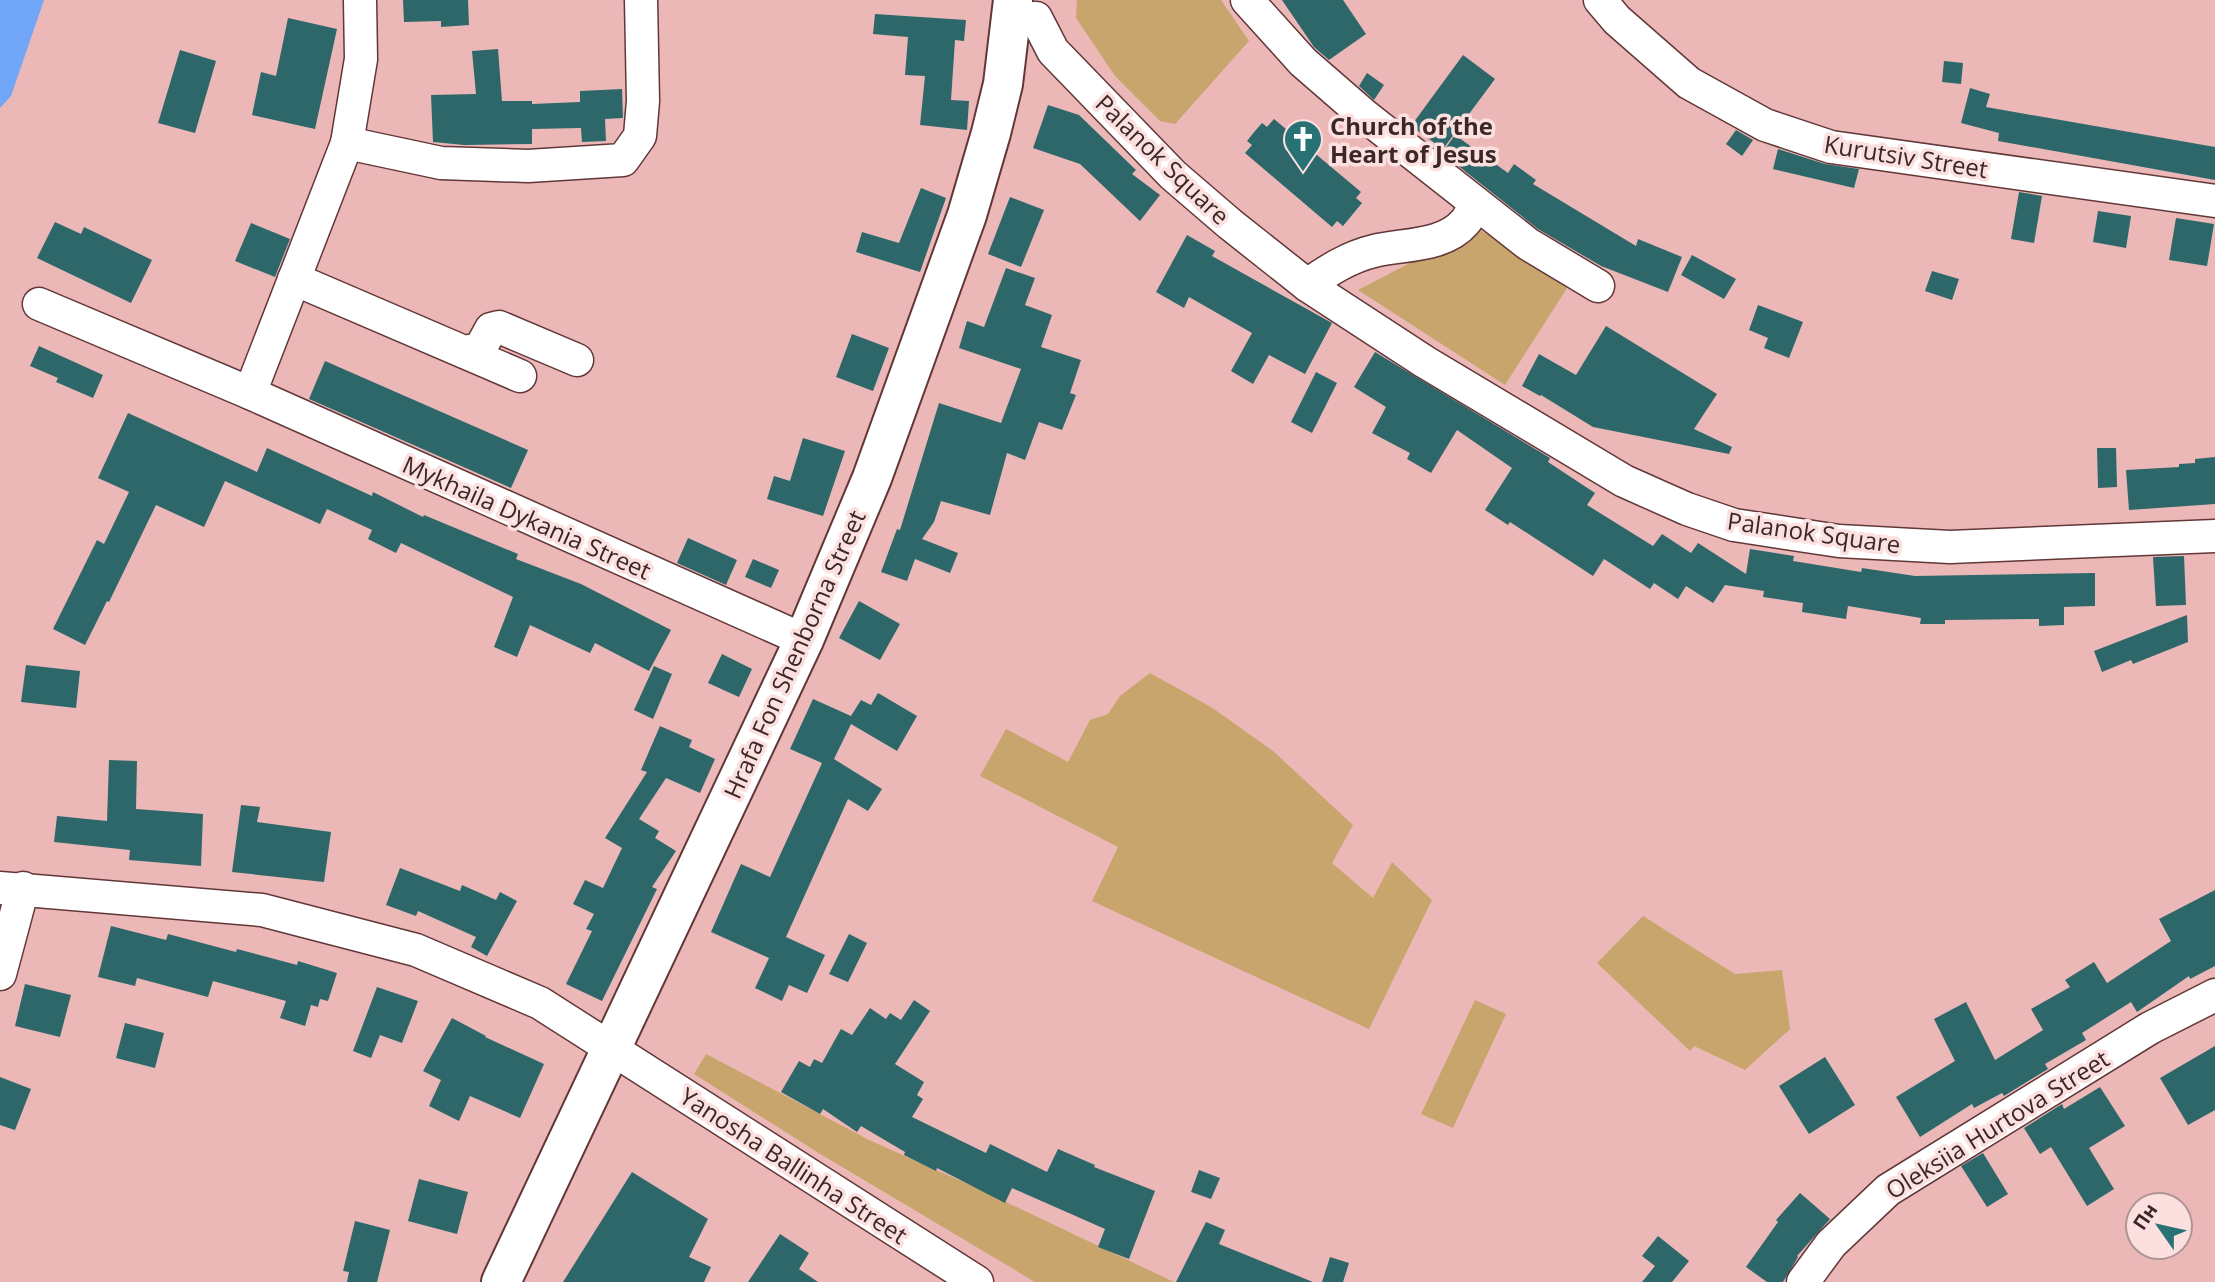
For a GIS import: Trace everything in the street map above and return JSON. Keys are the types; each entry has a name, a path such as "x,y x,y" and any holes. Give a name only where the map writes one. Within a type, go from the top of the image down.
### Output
{"highway":[{"name":"Hrafa Fon Shenborna Street","path":"501,1282 804,640 872,478 967,215 1027,9"}],"street":[{"path":"250,393 347,143 361,59 360,0"},
{"path":"347,143 441,163 528,166 623,160 640,136 643,101 641,0"},
{"path":"1247,0 1303,62 1364,115 1528,244 1598,286"},
{"name":"Kurutsiv Street","path":"1600,0 1617,20 1689,83 1765,125 1809,140 1831,147 2215,201"},
{"name":"Palanok Square","path":"1027,9 1053,51 1173,175 1307,285 1425,362 1624,481 1686,509 1734,526 1839,541 1950,547 2215,536"},
{"path":"1307,285 1338,264 1374,251 1451,234 1466,221 1475,203"},
{"path":"295,279 520,376"},
{"name":"Mykhaila Dykania Street","path":"38,304 250,393 804,640"},
{"path":"465,352 480,349 491,329 499,327 577,360"},
{"path":"0,974 12,888"},
{"name":"Yanosha Ballinha Street","path":"12,888 262,910 403,946 481,976 540,1003 977,1282"},
{"name":"Oleksiia Hurtova Street","path":"1802,1282 1832,1244 1888,1189 2150,1028 2215,995"}],"shaded area":[{"path":"1077,0 1221,0 1249,41 1175,124 1160,121 1115,76 1076,18"},
{"path":"1477,228 1569,285 1505,385 1358,290"},
{"path":"1150,673 1211,707 1273,751 1353,825 1332,863 1373,898 1392,862 1432,900 1369,1029 1092,901 1118,847 980,776 1006,729 1068,762 1090,720 1108,714 1120,696"},
{"path":"1643,916 1735,974 1782,970 1790,1029 1745,1070 1694,1046 1690,1051 1597,963"},
{"path":"1475,1000 1506,1014 1453,1128 1421,1114"},
{"path":"706,1054 869,1140 1174,1282 1035,1282 817,1152 694,1074"}],"water":[{"path":"0,0 44,0 11,96 0,108"}],"building":[{"path":"403,0 468,0 469,25 441,27 441,21 404,22"},
{"path":"1282,0 1343,0 1366,34 1329,60 1314,47"},
{"path":"875,14 966,20 964,41 955,40 951,100 969,101 967,130 920,125 925,76 905,75 908,37 873,34"},
{"path":"288,18 337,29 315,129 252,115 261,72 276,76"},
{"path":"498,49 502,101 532,101 532,104 580,102 580,91 622,89 623,118 605,119 606,141 582,142 581,128 532,129 532,144 464,145 433,142 431,95 476,94 472,51"},
{"path":"180,50 216,61 195,133 158,123"},
{"path":"1463,55 1495,79 1443,149 1411,126"},
{"path":"1944,61 1963,63 1961,84 1942,82"},
{"path":"1367,73 1384,85 1374,100 1359,86"},
{"path":"1970,88 1990,94 1986,107 2215,147 2215,180 1998,141 1999,133 1961,123"},
{"path":"1048,105 1079,115 1136,170 1132,174 1160,195 1140,221 1080,164 1033,148"},
{"name":"Church of the Heart of Jesus","path":"1274,119 1361,192 1356,198 1362,203 1343,226 1337,221 1332,227 1245,153 1252,145 1247,141 1255,131 1262,123 1267,127"},
{"path":"1736,130 1753,140 1742,156 1726,144"},
{"path":"1455,135 1508,173 1514,164 1536,180 1533,184 1636,246 1638,239 1682,257 1668,292 1601,266 1538,229 1442,153"},
{"path":"1778,149 1825,164 1859,169 1854,188 1773,169"},
{"path":"921,188 946,198 920,272 856,252 862,232 899,243"},
{"path":"2019,192 2042,196 2034,243 2011,239"},
{"path":"1010,197 1044,210 1021,267 988,254"},
{"path":"2098,211 2131,216 2126,248 2093,242"},
{"path":"2176,218 2214,224 2207,266 2169,260"},
{"path":"55,222 81,234 84,227 152,260 131,303 37,258"},
{"path":"251,223 290,239 275,277 235,261"},
{"path":"1187,235 1215,251 1212,256 1332,323 1305,374 1269,355 1253,384 1231,371 1252,333 1189,297 1184,308 1156,292"},
{"path":"1692,255 1736,279 1724,299 1681,275"},
{"path":"1006,268 1035,278 1025,305 1052,315 1041,347 1081,360 1070,393 1076,395 1062,430 1039,422 1025,460 1007,453 990,515 941,501 934,522 922,539 958,553 950,573 915,559 907,581 881,572 897,529 900,530 939,403 1001,423 1021,369 959,348 967,321 984,327"},
{"path":"1932,271 1959,279 1952,300 1925,291"},
{"path":"1758,305 1803,322 1789,358 1764,348 1768,338 1749,330"},
{"path":"1606,326 1717,394 1694,429 1732,447 1729,454 1593,427 1522,386 1539,354 1576,375"},
{"path":"852,334 889,348 873,391 836,377"},
{"path":"39,346 103,375 93,398 56,382 58,378 30,366"},
{"path":"1375,352 1550,458 1548,462 1595,493 1587,505 1653,546 1662,534 1691,553 1698,543 1746,574 1750,549 1794,556 1793,561 1861,572 1862,568 1915,576 2095,573 2095,606 2064,607 2064,625 2039,626 2039,619 1945,620 1945,624 1920,624 1921,618 1848,606 1846,619 1802,612 1803,603 1763,597 1764,591 1725,585 1713,603 1686,586 1678,599 1654,583 1650,589 1604,559 1593,576 1510,522 1508,525 1485,510 1512,468 1457,430 1431,473 1407,459 1410,453 1372,433 1386,407 1354,387"},
{"path":"325,361 528,450 511,488 309,399"},
{"path":"1316,372 1337,383 1312,433 1291,422"},
{"path":"128,413 257,472 267,448 372,496 373,492 423,517 424,515 518,554 516,559 581,584 671,630 649,671 595,643 590,653 530,625 517,657 494,647 513,597 401,543 396,553 368,539 372,530 327,509 320,524 225,481 204,527 156,505 85,645 53,629 97,540 104,544 129,492 98,478"},
{"path":"803,438 845,451 823,516 767,499 774,476 790,481"},
{"path":"2097,448 2116,448 2117,487 2098,488"},
{"path":"2215,457 2215,504 2129,510 2126,470 2179,467 2179,464 2195,463 2195,459"},
{"path":"688,538 737,560 726,585 677,563"},
{"path":"2184,556 2186,605 2156,606 2153,557"},
{"path":"753,559 779,570 771,588 745,577"},
{"path":"859,601 900,624 880,660 839,638"},
{"path":"2187,615 2188,642 2133,664 2131,660 2102,672 2094,651"},
{"path":"722,654 752,669 739,697 708,683"},
{"path":"26,665 80,671 76,708 21,702"},
{"path":"654,666 672,674 653,719 634,710"},
{"path":"878,693 917,716 897,751 851,724 834,759 882,789 868,811 848,799 786,937 825,955 807,993 789,985 782,1001 755,988 769,958 711,932 741,864 770,877 822,763 790,749 813,699 851,716 861,700 871,705"},
{"path":"660,726 692,740 689,747 715,759 700,793 666,778 639,819 659,831 655,838 676,851 652,887 657,889 602,1001 566,984 592,931 586,929 594,914 573,904 585,880 603,888 622,848 605,838 647,772 641,770"},
{"path":"109,760 137,761 136,809 203,814 201,866 129,860 130,850 54,842 57,816 107,821"},
{"path":"241,805 260,807 257,822 331,832 324,882 232,872"},
{"path":"400,868 460,891 462,885 496,900 500,892 517,901 487,956 471,947 476,937 418,911 416,916 386,905"},
{"path":"2215,890 2215,966 2190,979 2189,976 2137,1012 2131,1002 2082,1033 2086,1040 2045,1064 2048,1069 2004,1096 2002,1093 1974,1108 1972,1104 1920,1137 1896,1097 1955,1061 1934,1019 1966,1002 1995,1060 2043,1030 2031,1009 2070,987 2065,980 2094,962 2107,983 2171,941 2159,919"},
{"path":"111,926 166,940 168,934 297,965 298,961 337,973 328,1001 320,999 318,1007 311,1005 305,1026 280,1018 286,1001 213,981 208,997 137,978 135,986 98,977"},
{"path":"849,934 867,943 848,982 829,974"},
{"path":"25,984 71,995 60,1037 15,1026"},
{"path":"377,987 418,1001 402,1043 380,1035 371,1058 353,1051"},
{"path":"914,1000 930,1011 895,1064 924,1082 917,1095 923,1099 912,1117 986,1153 990,1144 1047,1172 1058,1149 1095,1165 1094,1167 1155,1191 1129,1259 1098,1247 1105,1229 1012,1188 1005,1203 937,1168 936,1171 904,1155 905,1152 861,1126 857,1132 823,1109 820,1114 781,1092 799,1061 810,1067 814,1059 822,1063 841,1029 852,1035 870,1008 886,1019 890,1013 901,1020"},
{"path":"452,1018 485,1037 544,1064 520,1118 470,1096 459,1121 429,1106 441,1080 423,1071"},
{"path":"125,1023 164,1033 155,1068 116,1058"},
{"path":"2215,1046 2215,1110 2188,1125 2160,1078"},
{"path":"1825,1057 1855,1105 1809,1134 1779,1086"},
{"path":"0,1077 31,1089 15,1130 0,1125"},
{"path":"2100,1087 2125,1126 2089,1148 2114,1189 2087,1206 2051,1147 2040,1154 2024,1128 2062,1104 2064,1109"},
{"path":"1983,1153 2008,1194 1987,1207 1961,1166"},
{"path":"1199,1170 1220,1178 1211,1199 1191,1192"},
{"path":"632,1172 708,1219 689,1257 711,1267 704,1282 563,1282"},
{"path":"419,1179 468,1192 457,1234 408,1221"},
{"path":"1800,1193 1830,1219 1797,1256 1783,1282 1767,1282 1746,1267 1778,1222 1776,1220"},
{"path":"355,1221 390,1230 377,1282 347,1282 349,1272 343,1271"},
{"path":"1206,1222 1225,1230 1219,1244 1313,1282 1176,1282"},
{"path":"780,1234 809,1253 799,1269 818,1282 748,1282"},
{"path":"1658,1236 1689,1261 1672,1282 1642,1282 1655,1266 1642,1256"},
{"path":"1330,1257 1349,1263 1343,1282 1322,1282"}],"place":[{"name":"Church of the Heart of Jesus","path":"1303,173"}]}
